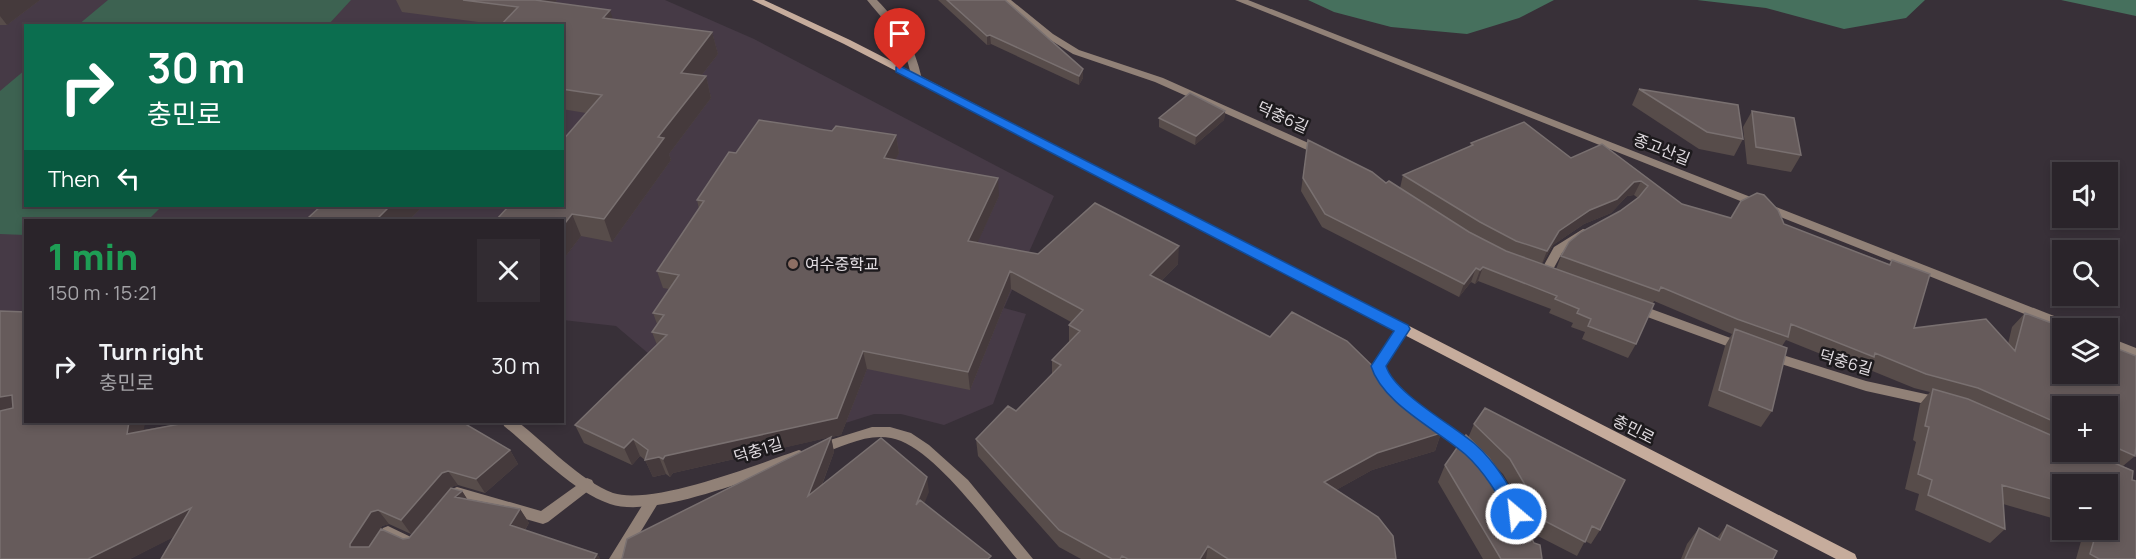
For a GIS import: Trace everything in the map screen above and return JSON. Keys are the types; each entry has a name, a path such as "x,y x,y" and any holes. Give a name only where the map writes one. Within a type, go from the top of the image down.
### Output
{"street":[{"name":"충민로","path":"757,0 917,79 1850,559"},
{"path":"872,0 906,39 912,51 917,79"},
{"name":"덕충6길","path":"1005,0 1056,41 1076,52 1149,76 1336,159"},
{"name":"종고산길","path":"1240,0 2052,320"},
{"path":"1546,274 1558,250 1596,225"},
{"name":"덕충6길","path":"1620,302 1797,365 1866,386 1950,405"},
{"path":"1402,329 1378,366 1382,378 1480,459"},
{"path":"2118,346 2136,353"},
{"name":"덕충1길","path":"510,423 587,484 614,499 638,502 653,500 871,433 890,432 910,438 933,455 1022,558"},
{"path":"443,510 457,492 543,518 587,484"},
{"path":"616,559 653,500"},
{"path":"370,559 388,532 414,545 429,528"}],"shaded area":[{"name":"여수중학교","path":"0,0 665,0 754,39 1054,196 1004,308 1026,314 993,404 944,425 901,414 874,414 741,456 715,410 616,326 564,320 564,219 24,219 24,315 0,315"}],"green space":[{"path":"108,0 351,0 329,24 79,24"},
{"path":"1308,0 1554,0 1519,18 1467,34 1391,27 1334,12"},
{"path":"1697,0 1925,0 1906,18 1844,29 1766,8"},
{"path":"2061,0 2136,0 2136,16"},
{"path":"24,71 24,207 161,207 149,219 24,219 24,235 0,234 0,91"}],"building":[{"path":"463,0 535,0 610,10 603,18 712,32 681,73 706,76 658,137 664,138 604,219 572,214 564,224 564,219 497,219 508,207 564,207 564,139 602,95 564,89 564,24 502,24 518,7"},
{"path":"947,0 1005,0 1083,69 1079,76 990,35 987,36"},
{"path":"1639,89 1738,105 1743,139 1707,132"},
{"path":"1190,93 1225,111 1196,136 1159,118"},
{"path":"1752,111 1794,118 1801,155 1756,147"},
{"path":"759,120 832,131 836,126 896,135 884,158 998,178 968,241 1038,254 1095,203 1179,246 1150,275 1270,337 1292,312 1347,341 1441,433 1377,453 1324,482 1378,517 1393,536 1396,559 1228,559 1208,546 1200,559 1128,559 1122,556 1120,559 1112,559 1059,530 976,439 1008,406 1016,411 1061,365 1052,360 1080,331 1069,325 1083,310 1010,271 968,372 863,351 837,418 665,456 663,459 659,457 645,460 648,450 633,439 624,448 575,425 667,335 652,332 664,315 653,313 679,275 657,271 704,201 697,200 729,152 736,153"},
{"path":"1524,122 1571,158 1602,144 1682,204 1731,218 1741,201 1757,193 1764,195 1778,210 1784,224 1890,265 1892,260 1930,274 1914,328 1986,319 2015,351 2025,313 2052,323 2052,384 2118,384 2118,349 2136,356 2135,456 2118,448 2118,396 2052,396 2052,421 1978,388 1926,374 1875,353 1874,357 1791,324 1788,337 1737,319 1661,287 1659,291 1561,256 1569,242 1581,232 1620,211 1639,197 1648,186 1641,181 1634,182 1617,199 1590,210 1559,231 1547,251 1516,241 1480,222 1403,175 1473,145 1471,143"},
{"path":"1308,140 1372,172 1386,183 1389,181 1469,232 1506,251 1654,304 1636,344 1588,326 1591,319 1577,313 1579,309 1555,299 1557,296 1483,267 1480,270 1476,268 1464,284 1325,214 1303,178"},
{"path":"320,207 389,207 377,219 308,218"},
{"path":"0,311 24,312 24,423 129,423 127,434 185,423 464,423 510,450 476,479 448,471 442,473 401,520 378,510 371,512 350,547 369,547 381,529 403,539 409,538 451,488 462,491 455,497 520,509 510,525 597,554 594,559 161,559 191,508 88,559 0,559 0,411 13,408 12,395 0,397"},
{"path":"1735,329 1787,348 1772,411 1719,390"},
{"path":"1933,389 1968,399 2052,436 2052,462 2112,462 2133,471 2132,480 2136,481 2136,559 2099,559 2090,554 2094,540 2118,540 2118,474 2052,474 2052,499 2002,485 2005,529 1928,495 1932,480 1918,474 1929,427 1925,426"},
{"path":"1485,408 1625,480 1600,530 1592,526 1585,542 1541,519 1510,459 1474,424"},
{"path":"1466,435 1489,458 1505,481 1534,543 1540,545 1542,559 1501,559 1445,465"},
{"path":"831,437 808,496 881,438 927,477 916,505 920,500 991,556 988,559 622,559 627,539"},
{"path":"1727,525 1777,551 1773,559 1685,559 1699,528 1720,540"}],"place":[{"name":"여수중학교","path":"793,264"}],"route":[{"path":"900,70 1402,329 1378,366 1382,378 1395,391 1470,449 1486,465 1516,514"}]}
